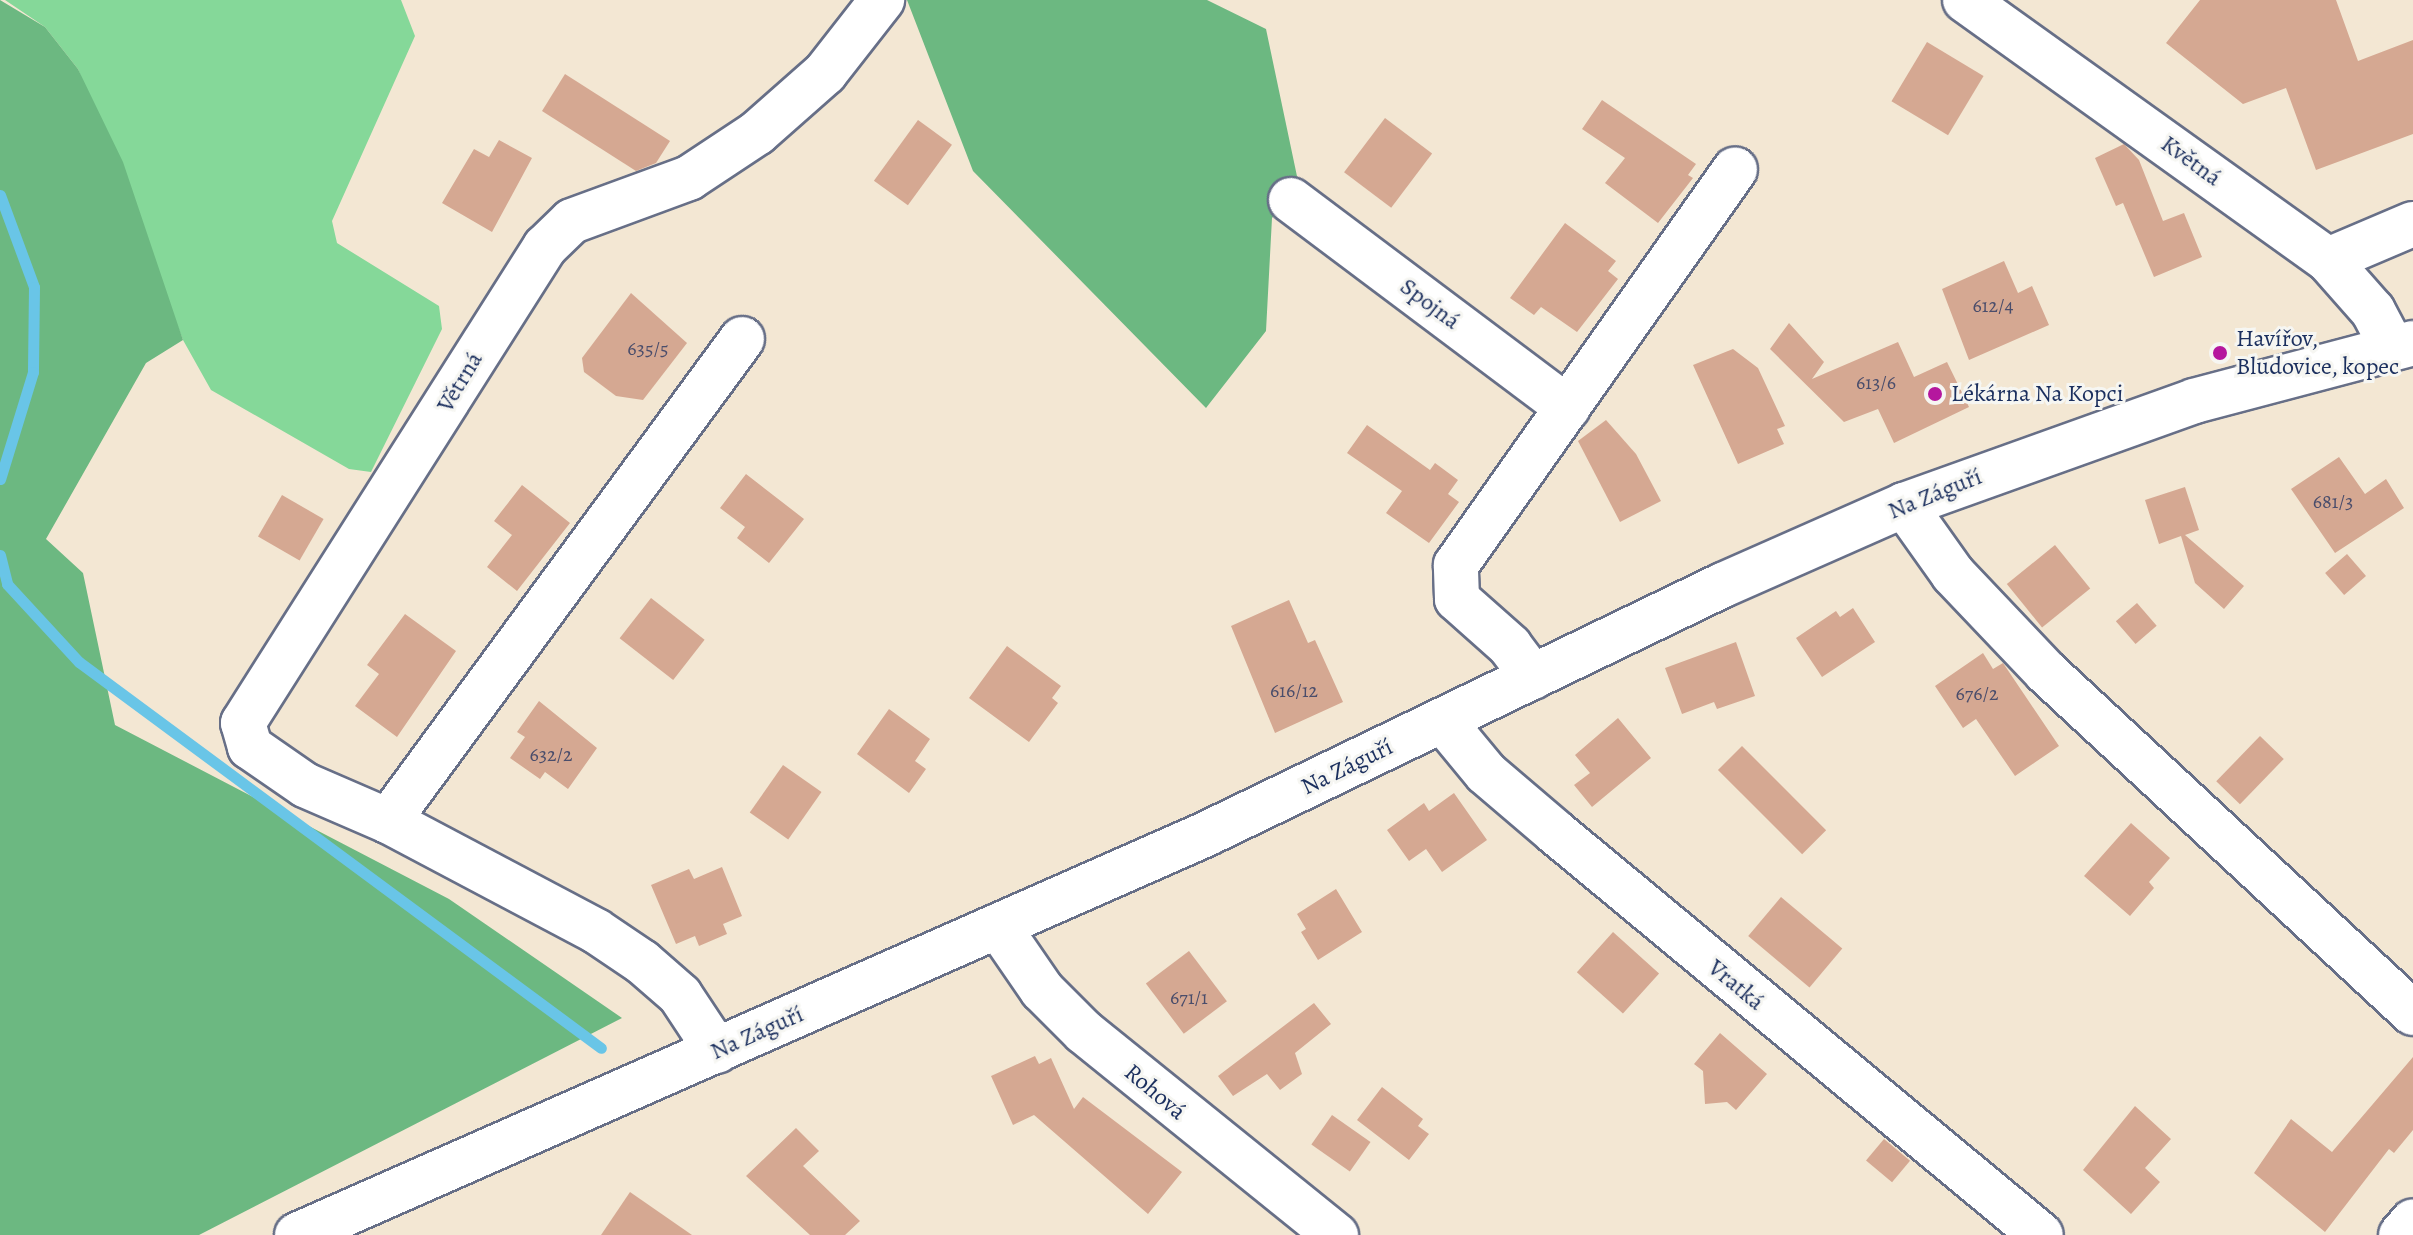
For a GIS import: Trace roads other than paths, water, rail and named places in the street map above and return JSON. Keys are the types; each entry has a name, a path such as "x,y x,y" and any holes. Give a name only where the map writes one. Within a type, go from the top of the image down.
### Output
{"street":[{"name":"Větrná","path":"717,1051 680,995 642,962 596,931 388,821 305,785 250,747 243,730 252,706 545,247 572,221 659,192 746,141 825,73 882,0"},
{"name":"Květná","path":"1965,0 2328,260 2402,345"},
{"path":"1533,677 1510,646 1457,599 1456,565 1735,170"},
{"name":"Spojná","path":"1291,200 1568,408"},
{"path":"2328,260 2413,224"},
{"path":"388,821 742,339"},
{"name":"Na Záguří","path":"297,1235 998,926 1904,505 2168,409 2402,345"},
{"path":"1904,505 1953,574 2046,672 2413,1013"},
{"name":"Vratká","path":"1443,721 1459,746 1543,823 2041,1235"},
{"name":"Rohová","path":"998,926 1042,990 1084,1032 1336,1235"},
{"path":"2401,1235 2413,1221"}],"waterway":[{"path":"0,195 34,287 33,372 0,479"},
{"path":"0,555 7,584 79,662 601,1048"}],"place":[{"name":"Havířov, Bludovice, kopec","path":"2220,353"},
{"name":"Lékárna Na Kopci","path":"1935,394"}]}
